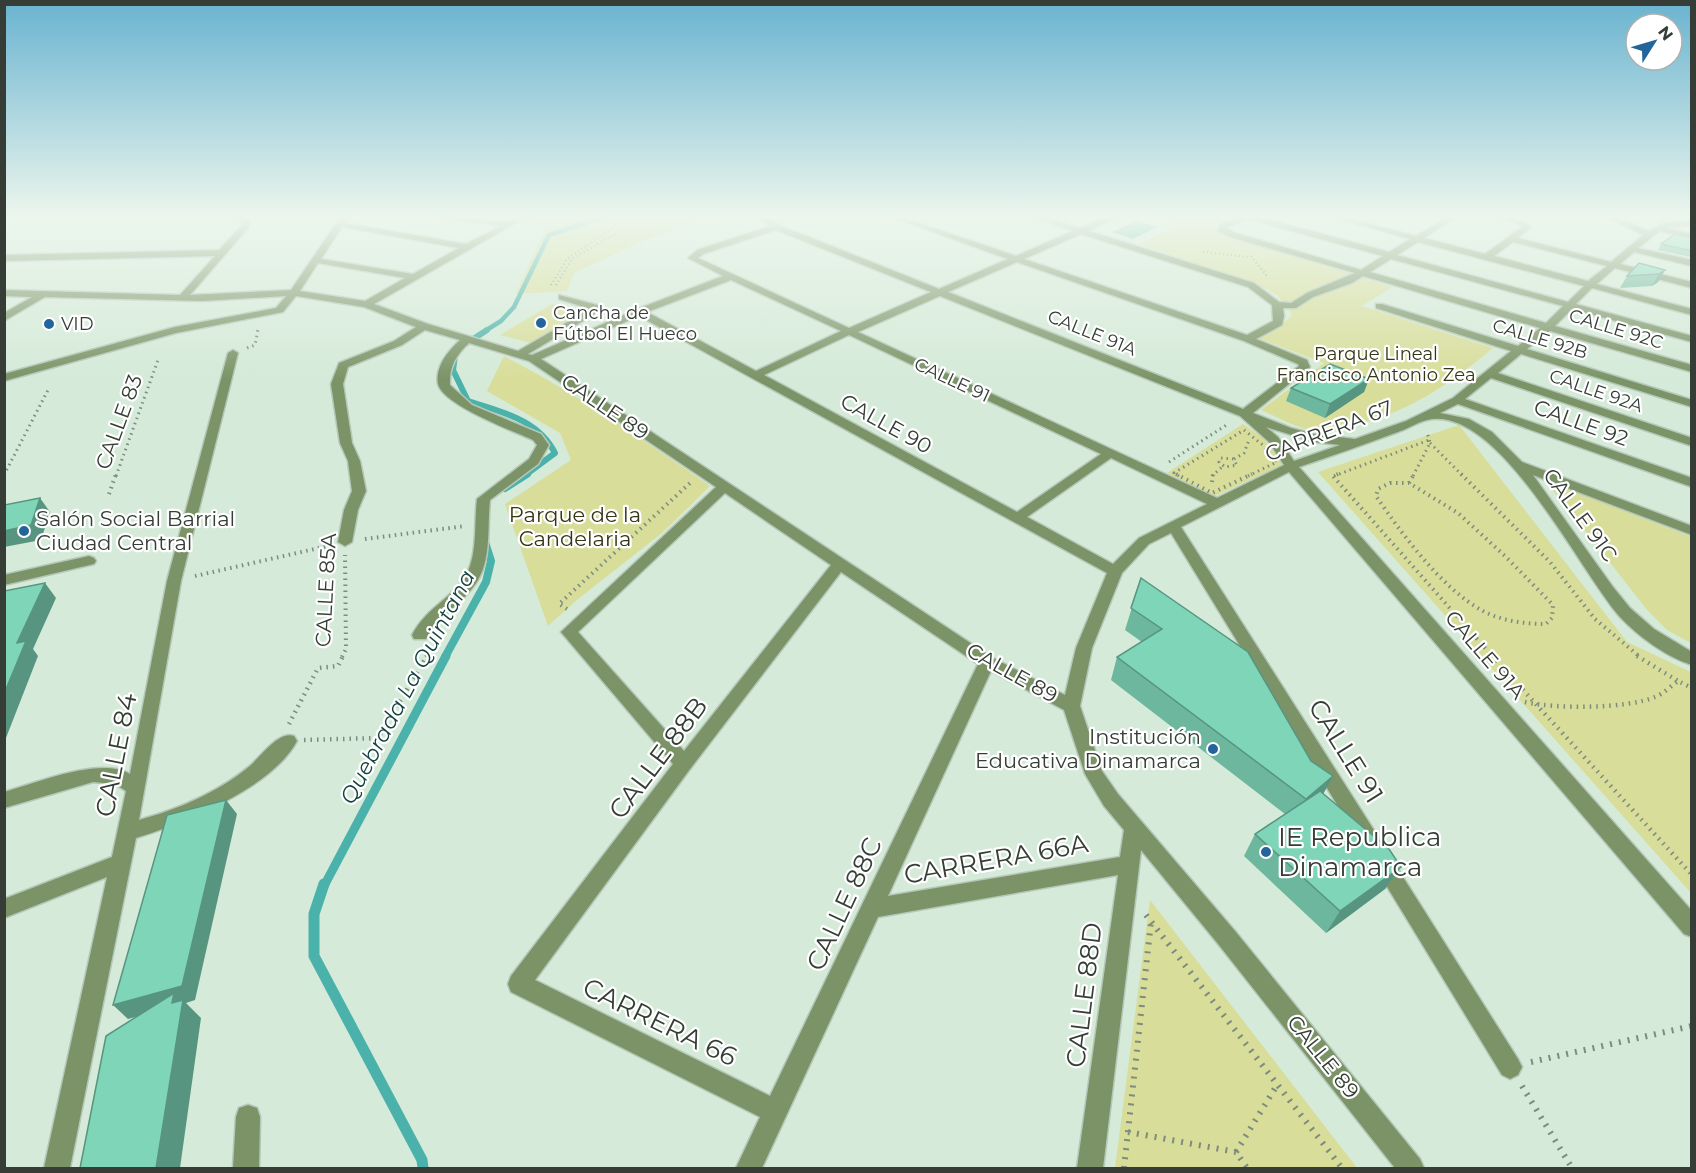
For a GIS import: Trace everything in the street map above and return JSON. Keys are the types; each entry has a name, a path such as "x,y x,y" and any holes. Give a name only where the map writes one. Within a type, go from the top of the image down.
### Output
{"street":[{"path":"183,297 206,271"},
{"path":"4,378 175,330 279,310 294,293 307,271"},
{"path":"378,271 415,277"},
{"path":"366,304 426,271"},
{"name":"CALLE 91","path":"716,271 1216,503"},
{"name":"CALLE 91A","path":"883,271 1287,431 1314,438 1354,443"},
{"path":"756,375 989,271"},
{"path":"1050,271 1248,339 1303,362 1305,367 1303,369 1244,414"},
{"path":"1206,271 1251,285 1278,306 1281,315 1278,323 1248,339"},
{"name":"CALLE 92C","path":"1352,271 1692,369"},
{"path":"1280,305 1293,306 1310,295 1349,281 1363,271"},
{"path":"1448,271 1692,339"},
{"path":"1537,271 1692,312"},
{"name":"CARRERA 67","path":"1071,706 1084,648 1115,571 1144,541 1291,466 1410,424 1457,399 1549,326 1590,285 1608,271"},
{"path":"1633,271 1692,285"},
{"path":"526,357 729,277"},
{"name":"CALLE 89","path":"4,293 183,297 294,293 366,304 424,326 526,357 987,662 1071,706 1094,774 1134,828 1234,947 1411,1168"},
{"path":"4,318 43,294"},
{"path":"526,357 598,308 557,294"},
{"name":"CALLE 92B","path":"1379,306 1692,404"},
{"name":"CALLE 90","path":"639,312 1115,571"},
{"name":"CALLE 85A","path":"345,542 351,510 358,491 354,461 346,443 337,384 343,365 398,343 424,326"},
{"path":"420,635 424,625 472,580 478,560 484,499 534,461 543,445 537,436 468,407 444,386 443,374 446,363 454,351 467,339"},
{"name":"CALLE 84","path":"57,1168 136,788 174,581 233,353"},
{"name":"CALLE 92A","path":"1490,374 1692,442"},
{"name":"CALLE 92","path":"1457,399 1692,483"},
{"name":"CALLE 91A","path":"1244,414 1274,440 1291,466 1692,927"},
{"name":"CALLE 91C","path":"1425,416 1452,418 1483,431 1518,465 1624,612 1656,640 1692,658"},
{"path":"1017,518 1110,453"},
{"path":"1518,465 1692,531"},
{"path":"684,764 569,632 724,486"},
{"name":"CALLE 91","path":"1173,525 1510,1067"},
{"path":"4,580 88,561"},
{"name":"CALLE 88B","path":"519,984 684,764 839,564"},
{"name":"CALLE 88C","path":"749,1168 987,662"},
{"path":"127,832 186,813 222,796 270,761 284,741"},
{"path":"4,800 93,775 119,777 136,788"},
{"name":"CALLE 88D","path":"1090,1168 1134,828"},
{"path":"4,909 120,863"},
{"name":"CARRERA 66A","path":"872,908 1130,864"},
{"name":"CARRERA 66","path":"519,984 775,1111"},
{"path":"246,1168 248,1117"}],"path":[{"path":"560,271 548,290 557,294 567,271"},
{"path":"1262,271 1282,295 1284,303 1280,305"},
{"name":"CALLE 83","path":"109,494 158,360"},
{"path":"4,475 49,388"},
{"path":"1153,473 1244,414"},
{"path":"1410,424 1427,431 1429,442 1551,562 1595,619 1636,655 1692,688"},
{"path":"1244,430 1250,435 1264,446 1277,462 1212,494 1174,473 1244,430"},
{"path":"1233,459 1238,464 1234,467 1225,467 1219,462 1221,458 1233,459 1244,453 1250,435"},
{"path":"1409,483 1429,442"},
{"path":"1429,442 1333,476 1536,706 1692,875"},
{"path":"582,619 559,604 691,484 681,478"},
{"path":"1390,483 1409,483 1450,507 1482,534 1552,605 1552,618 1546,624 1528,624 1482,610 1463,598 1395,524 1376,496 1377,489 1390,483"},
{"path":"174,581 345,542 480,524"},
{"name":"CALLE 85A","path":"284,741 318,668 338,666 346,649 345,542"},
{"path":"284,741 378,738 441,634 420,635"},
{"path":"1482,686 1536,706 1594,705 1654,697 1678,681"},
{"path":"1127,889 1342,1168"},
{"path":"1124,1168 1151,921"},
{"path":"1572,1168 1510,1067 1692,1026"},
{"path":"1236,1152 1277,1085"},
{"path":"1128,1132 1236,1152 1247,1168"}],"green space":[{"path":"526,271 579,271 574,273 567,291 516,294"},
{"name":"Parque Lineal Francisco Antonio Zea","path":"1215,271 1340,271 1392,287 1362,306 1493,348 1443,386 1408,406 1370,421 1325,430 1310,430 1261,410 1324,363 1258,338 1292,315 1278,296 1267,289"},
{"name":"Cancha de Fútbol El Hueco","path":"552,304 582,311 531,343 500,335"},
{"name":"Parque de la Candelaria","path":"504,356 584,402 710,486 662,533 578,599 548,626 505,504 571,460 560,433 487,391"},
{"path":"1243,424 1262,437 1283,464 1213,497 1167,473"},
{"path":"1459,425 1627,642 1691,672 1691,893 1318,472"},
{"path":"1545,480 1691,537 1691,643 1667,630 1648,611"},
{"path":"1150,900 1357,1168 1115,1168"}],"building":[{"path":"1632,271 1664,271 1659,274 1627,276"},
{"path":"1330,364 1369,379 1330,404 1291,388"},
{"path":"40,498 31,525 4,531 4,505"},
{"path":"1141,578 1248,652 1311,761 1333,776 1306,799 1117,657 1162,629 1131,608"},
{"path":"45,583 17,643 26,641 4,694 4,591"},
{"path":"1320,791 1389,849 1401,867 1340,911 1255,834"},
{"path":"226,800 182,986 113,1005 167,815"},
{"path":"174,993 172,1003 183,1000 156,1168 80,1168 106,1036"}],"waterway":[{"name":"Quebrada La Quintana","path":"485,331 501,321 514,307 532,271"},
{"name":"Quebrada La Quintana","path":"467,343 487,330"},
{"name":"Quebrada La Quintana","path":"455,356 453,370 468,401 518,418 548,441 555,453 525,475"},
{"name":"Quebrada La Quintana","path":"505,488 525,475"},
{"name":"Quebrada La Quintana","path":"445,657 486,582 491,561 484,539"},
{"name":"Quebrada La Quintana","path":"324,886 446,656"},
{"name":"Quebrada La Quintana","path":"324,884 314,914 314,956 422,1160 423,1168"}],"place":[{"name":"Cancha de Fútbol El Hueco","path":"541,323"},
{"name":"VID","path":"49,324"},
{"name":"Salón Social Barrial Ciudad Central","path":"24,531"},
{"name":"Institución Educativa Dinamarca","path":"1213,749"},
{"name":"IE Republica Dinamarca","path":"1266,852"}]}
